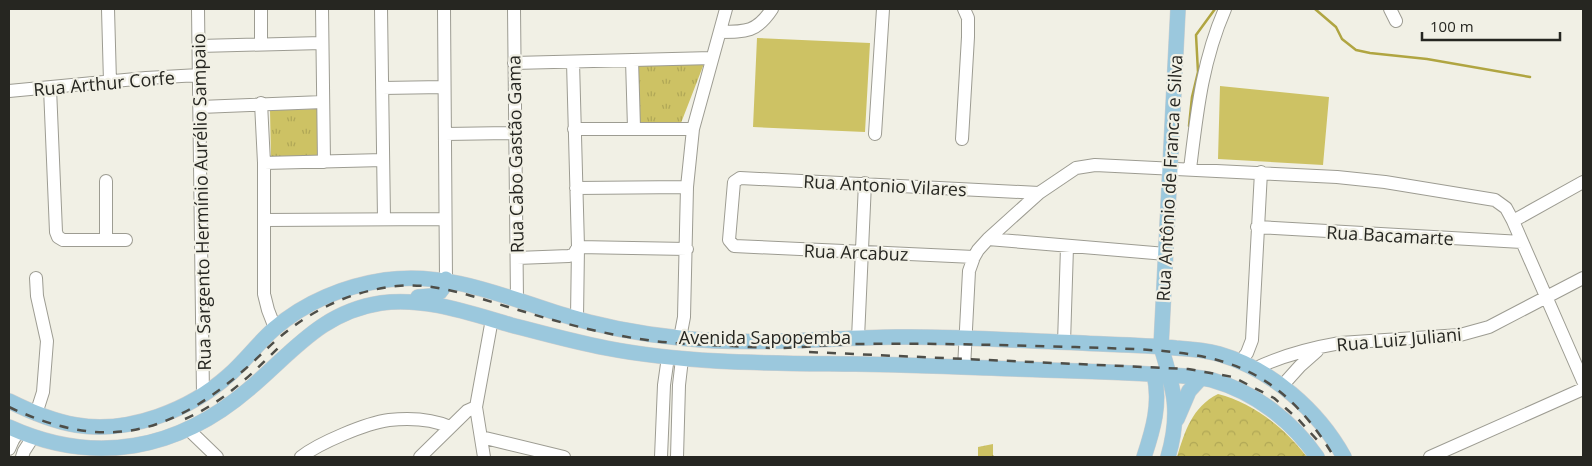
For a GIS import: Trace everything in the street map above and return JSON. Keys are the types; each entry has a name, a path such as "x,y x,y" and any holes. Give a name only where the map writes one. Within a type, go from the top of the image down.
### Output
{"main road":[{"name":"Rua Antônio de Franca e Silva","path":"1161,347 1178,9"},
{"name":"Avenida Sapopemba","path":"9,401 42,416 89,427 113,426 146,420 204,395 228,376 275,328 304,308 333,293 354,286 395,279 419,278 446,280 622,329 680,338 744,341 908,337 1161,347 1208,351 1240,362 1282,386 1323,426 1344,457"},
{"path":"406,301 411,297 440,294 446,280"},
{"name":"Avenida Sapopemba","path":"20,432 58,443 92,448 127,447 170,437 190,430 220,411 250,389 286,354 321,326 340,315 379,303 406,301 438,305 537,332 606,348 675,358 763,364 857,364 1154,374 1201,378 1230,386 1274,411 1295,430 1316,457"},
{"path":"675,358 680,338"},
{"path":"1161,347 1174,390 1176,422"},
{"path":"1144,457 1157,405 1157,389 1154,374"},
{"path":"1168,457 1176,422 1189,391 1201,378"},
{"path":"1245,393 1265,398 1274,395 1282,386"},
{"path":"20,432 24,425 42,416"}],"street":[{"path":"108,9 110,82"},
{"name":"Rua Sargento Hermínio Aurélio Sampaio","path":"198,9 204,395"},
{"path":"261,9 262,44"},
{"path":"322,9 324,162"},
{"path":"381,9 384,219"},
{"name":"Rua Cabo Gastão Gama","path":"514,9 517,300"},
{"path":"680,338 684,317 687,187 693,129 726,9"},
{"path":"720,32 752,30 766,19 772,9"},
{"path":"876,134 883,9"},
{"path":"962,139 968,37 968,18 964,9"},
{"path":"1190,169 1202,80 1209,49 1226,9"},
{"path":"1390,9 1396,21"},
{"path":"445,10 446,280"},
{"path":"199,46 322,43"},
{"path":"514,63 712,58"},
{"path":"632,60 634,128"},
{"path":"573,62 578,247 577,318"},
{"name":"Rua Arthur Corfe","path":"9,92 199,75"},
{"path":"382,88 444,87"},
{"path":"50,88 56,232 58,237 63,240 126,240"},
{"path":"200,106 323,102"},
{"path":"262,103 264,294 275,328"},
{"path":"574,129 693,129"},
{"path":"445,134 515,133"},
{"path":"264,163 383,160"},
{"path":"964,368 970,271 974,257 988,239 1039,193 1076,168 1094,165 1261,172 1385,182 1495,200 1506,208 1513,221 1548,297 1583,381"},
{"path":"1240,362 1252,340 1261,172"},
{"name":"Rua Antonio Vilares","path":"738,247 734,246 729,240 734,182 740,178 1039,193"},
{"path":"106,181 106,240"},
{"path":"1513,221 1583,182"},
{"path":"858,338 864,183"},
{"path":"576,188 687,187"},
{"path":"264,220 445,219"},
{"name":"Rua Bacamarte","path":"1257,227 1522,242"},
{"path":"988,239 1166,254"},
{"path":"516,258 569,256 574,254 578,247"},
{"path":"578,247 687,249"},
{"name":"Rua Arcabuz","path":"738,247 974,257"},
{"path":"1064,343 1067,247"},
{"path":"36,278 47,341 42,416"},
{"name":"Rua Luiz Juliani","path":"1254,369 1323,346 1340,343 1460,335 1489,327 1583,278"},
{"path":"484,457 476,407 492,319"},
{"name":"Rua Luiz Juliani","path":"1282,386 1300,366 1323,346"},
{"path":"661,457 664,385 675,358"},
{"path":"675,358 679,385 677,457"},
{"path":"1430,457 1583,389"},
{"path":"420,457 467,411 476,407"},
{"path":"301,457 327,442 375,423 390,420 429,421 450,427"},
{"path":"190,430 217,457"},
{"path":"9,449 12,440 20,432"},
{"path":"20,432 24,451 22,457"},
{"path":"481,438 564,457"}],"green space":[{"path":"757,38 870,43 865,132 753,127"},
{"path":"705,61 681,123 639,124 637,62"},
{"path":"1220,86 1329,97 1323,165 1218,159"},
{"path":"318,109 319,158 271,159 270,110"},
{"path":"1218,394 1256,410 1289,436 1307,457 1177,457 1183,438 1196,413 1209,399"},
{"path":"993,444 993,455 995,457 978,457 978,447"}],"waterway":[{"path":"1189,126 1192,97 1198,72 1196,35 1215,9"},
{"path":"1315,9 1336,27 1342,39 1356,50 1427,59 1530,77"}],"railway":[{"path":"9,407 43,421 75,429 104,432 133,430 161,423 188,410 216,393 281,336 321,309 349,297 380,288 412,285 457,292 597,331 630,337 700,345 792,348 841,344 968,344 1150,350 1207,357 1242,369 1274,387 1301,412 1334,457"},
{"path":"185,419 223,397 246,379 278,348"},
{"path":"809,352 1188,369 1233,377 1274,398 1298,419 1318,441"}]}
